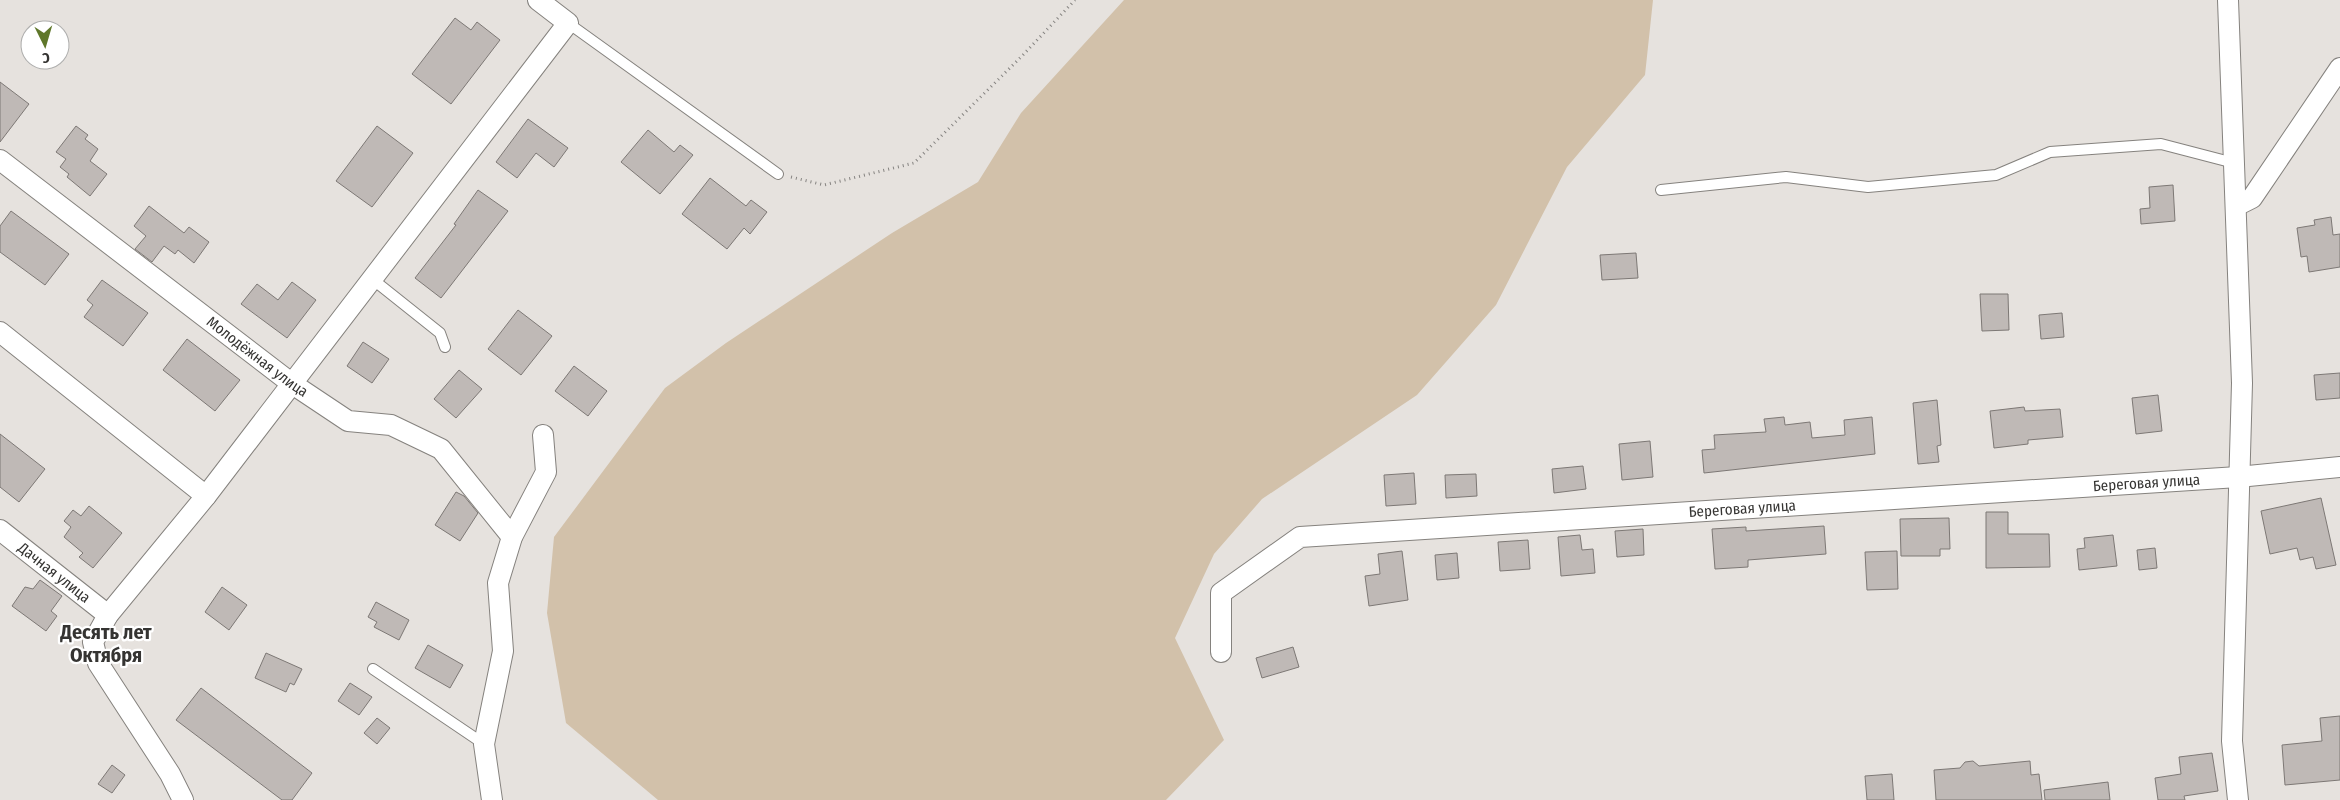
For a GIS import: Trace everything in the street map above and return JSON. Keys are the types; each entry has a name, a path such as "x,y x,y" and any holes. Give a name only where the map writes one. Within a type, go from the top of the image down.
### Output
{"street":[{"path":"183,800 170,774 98,664 93,642 108,615 206,496 568,22 538,0"},
{"path":"2228,0 2242,383 2232,741 2238,800"},
{"path":"2236,206 2252,198 2340,68"},
{"name":"Молодёжная улица","path":"0,160 291,383 348,421 391,425 441,449 512,538"},
{"path":"0,332 206,496"},
{"path":"492,800 484,744 503,651 498,583 512,538 546,472 543,435"},
{"name":"Береговая улица","path":"1221,652 1221,593 1300,537 2238,476 2340,467"},
{"name":"Дачная улица","path":"0,530 108,615"}],"lane":[{"path":"568,22 778,174"},
{"path":"1661,190 1786,177 1868,187 1996,175 2050,152 2161,144 2234,163"},
{"path":"371,278 440,334 445,347"},
{"path":"373,669 484,744"}],"path":[{"path":"778,174 824,185 914,163 1022,56 1075,0"}],"shaded area":[{"path":"1124,0 1653,0 1645,75 1567,167 1496,305 1417,395 1262,499 1214,554 1175,638 1224,740 1166,800 658,800 566,723 547,613 554,537 665,388 726,343 892,233 978,182 1021,113"}],"building":[{"path":"455,18 471,30 477,22 500,40 451,104 412,74"},
{"path":"0,82 29,104 0,142"},
{"path":"528,119 568,148 554,167 536,153 517,178 496,162"},
{"path":"76,126 88,135 85,139 98,149 90,161 107,174 90,196 67,177 69,174 60,167 66,159 56,152"},
{"path":"377,126 413,153 372,207 336,181"},
{"path":"648,130 674,152 680,145 693,155 660,194 621,162"},
{"path":"710,178 746,206 751,200 767,212 750,234 744,228 727,249 682,214"},
{"path":"2173,185 2175,221 2141,224 2140,209 2150,208 2149,187"},
{"path":"478,190 508,211 441,298 415,278 456,225 454,224"},
{"path":"149,206 184,233 189,227 209,242 194,263 178,250 175,254 164,246 152,262 135,249 146,236 134,226"},
{"path":"11,211 69,254 45,285 0,252 0,226"},
{"path":"2331,217 2333,235 2340,234 2340,267 2309,272 2307,256 2301,257 2297,228 2315,225 2314,220"},
{"path":"1636,253 1638,278 1602,280 1600,255"},
{"path":"102,280 148,313 123,346 84,317 93,305 87,300"},
{"path":"292,282 316,300 287,338 241,304 257,284 278,300"},
{"path":"1980,294 2008,294 2009,330 1982,331"},
{"path":"518,310 552,336 521,375 488,349"},
{"path":"2062,313 2064,337 2041,339 2039,315"},
{"path":"187,339 240,380 215,411 163,370"},
{"path":"363,342 389,359 372,383 347,366"},
{"path":"574,366 607,391 588,416 555,391"},
{"path":"459,370 482,389 456,418 434,399"},
{"path":"2340,373 2340,398 2316,400 2314,375"},
{"path":"2158,395 2162,431 2136,434 2132,398"},
{"path":"1937,400 1941,445 1937,446 1939,462 1918,464 1913,403"},
{"path":"2024,407 2025,411 2060,409 2063,437 2028,440 2028,444 1994,448 1990,411"},
{"path":"1784,417 1785,425 1810,422 1812,438 1845,435 1844,420 1872,417 1875,454 1704,473 1702,450 1715,449 1714,435 1766,432 1764,419"},
{"path":"0,434 45,469 19,502 0,487"},
{"path":"1650,441 1653,477 1622,480 1619,444"},
{"path":"1583,466 1586,489 1554,493 1552,469"},
{"path":"1414,473 1416,504 1386,506 1384,475"},
{"path":"1476,474 1477,496 1446,498 1445,475"},
{"path":"456,492 464,496 478,513 460,541 435,525"},
{"path":"2321,498 2336,565 2316,569 2313,557 2300,560 2297,548 2270,554 2261,511"},
{"path":"89,506 122,533 93,568 79,557 83,553 64,537 71,527 64,521 73,510 81,516"},
{"path":"1986,512 2008,512 2008,534 2049,534 2050,567 1986,568"},
{"path":"1949,518 1950,549 1940,549 1940,556 1901,556 1900,519"},
{"path":"1824,526 1826,554 1748,560 1748,567 1715,569 1712,529 1746,527 1746,531"},
{"path":"1643,529 1644,555 1617,557 1615,531"},
{"path":"1580,535 1582,550 1593,549 1595,573 1561,576 1558,537"},
{"path":"2113,535 2117,566 2079,570 2077,549 2085,548 2084,538"},
{"path":"1528,540 1530,569 1500,571 1498,542"},
{"path":"2155,548 2157,568 2139,570 2137,550"},
{"path":"1402,551 1408,600 1369,606 1365,576 1380,574 1378,554"},
{"path":"1897,551 1898,589 1867,590 1865,552"},
{"path":"1457,553 1459,578 1437,580 1435,555"},
{"path":"40,580 62,596 51,611 57,616 46,631 12,606 25,587 33,589"},
{"path":"222,587 247,605 229,630 205,612"},
{"path":"376,602 409,620 399,640 374,627 377,622 368,617"},
{"path":"428,645 463,665 450,688 415,668"},
{"path":"1293,647 1299,667 1262,678 1256,658"},
{"path":"266,653 302,669 294,685 290,683 286,692 255,678"},
{"path":"350,683 372,697 359,715 338,701"},
{"path":"201,688 312,773 292,800 282,800 176,720"},
{"path":"2340,716 2340,780 2285,785 2282,745 2322,741 2320,718"},
{"path":"377,718 390,728 377,744 364,733"},
{"path":"2212,753 2218,791 2184,796 2185,800 2158,800 2155,778 2181,774 2179,757"},
{"path":"1973,761 1979,766 2030,761 2031,775 2039,774 2042,800 1936,800 1934,770 1960,768 1965,762"},
{"path":"112,765 125,775 112,793 98,784"},
{"path":"1892,774 1894,800 1867,800 1865,776"},
{"path":"2108,782 2110,800 2045,800 2044,790"}],"district":[{"name":"Десять лет Октября","path":"106,644"}]}
